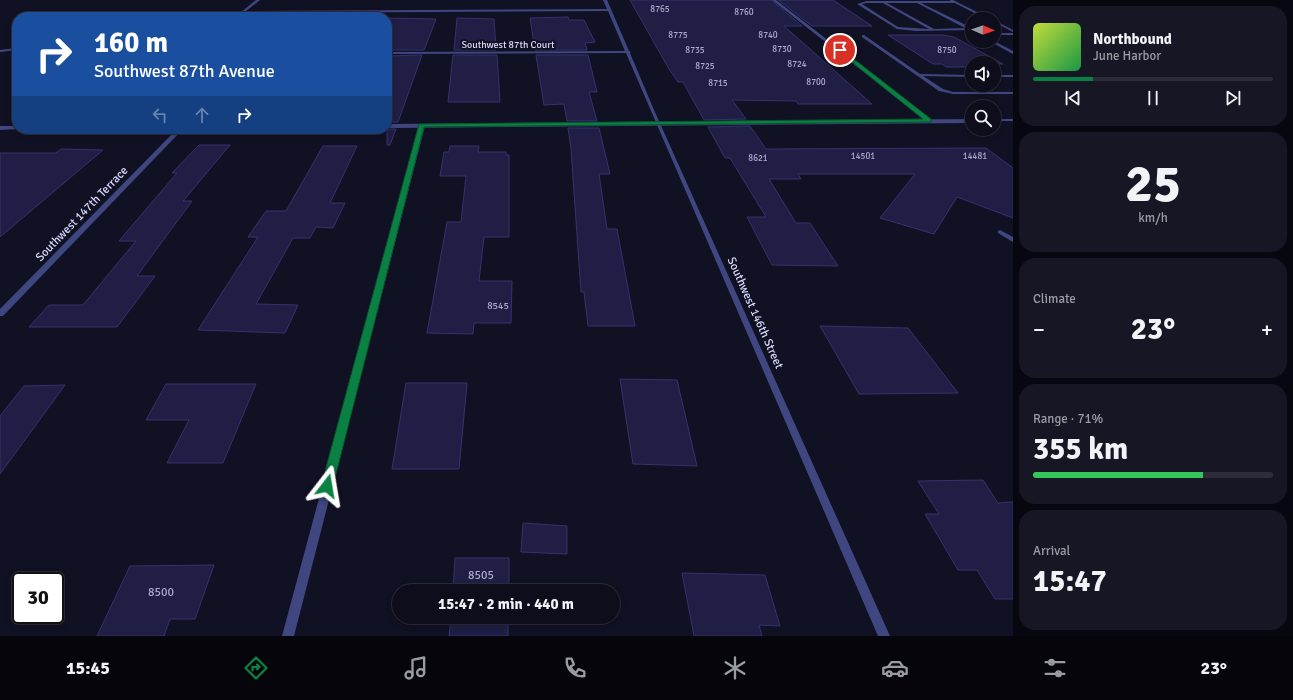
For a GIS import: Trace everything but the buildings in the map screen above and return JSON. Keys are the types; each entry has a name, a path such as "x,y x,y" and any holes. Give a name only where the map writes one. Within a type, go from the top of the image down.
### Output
{"street":[{"path":"244,12 258,0"},
{"name":"Southwest 146th Street","path":"605,0 658,124 884,636"},
{"path":"774,0 929,121"},
{"path":"965,29 933,30 897,28 859,4 883,2 953,1 975,12"},
{"path":"883,2 933,30"},
{"path":"917,2 965,26"},
{"path":"244,12 610,10"},
{"path":"1001,26 1012,31"},
{"path":"1001,30 1012,31"},
{"path":"1001,33 1012,31"},
{"path":"863,36 941,90 952,93 1013,94"},
{"path":"1001,46 1013,53"},
{"path":"0,51 12,50"},
{"name":"Southwest 87th Court","path":"392,53 628,52"},
{"path":"919,75 965,76"},
{"path":"1001,76 1013,76"},
{"path":"392,126 965,120"},
{"path":"1001,120 1013,120"},
{"path":"288,636 422,126"},
{"path":"0,128 12,128"},
{"name":"Southwest 147th Terrace","path":"0,314 175,134"},
{"path":"1000,232 1013,240"}],"route":[{"path":"327,486 422,126 929,121 840,50"}]}
